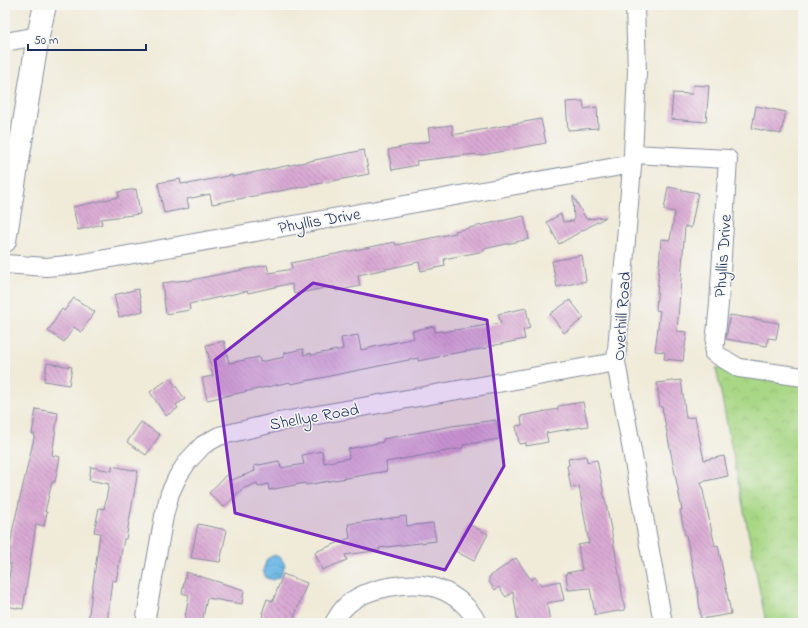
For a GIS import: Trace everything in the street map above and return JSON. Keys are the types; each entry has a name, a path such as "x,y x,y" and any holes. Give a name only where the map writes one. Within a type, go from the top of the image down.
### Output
{"main road":[{"path":"5,241 38,36 45,5"}],"street":[{"name":"Overhill Road","path":"635,5 637,73 633,159 616,362 663,623"},
{"path":"5,42 38,36"},
{"name":"Phyllis Drive","path":"5,264 46,267 78,264 633,159 728,159 719,304 714,353 739,368 803,377"},
{"name":"Shellye Road","path":"145,623 164,516 170,493 178,476 188,461 203,445 219,436 278,422 616,362"},
{"path":"334,623 345,607 357,598 375,591 404,585 439,589 454,597 466,606 477,623"}],"highlighted area":[{"path":"313,283 487,320 504,466 445,570 235,513 215,360"}],"green space":[{"path":"716,368 803,380 803,623 766,623"}],"water":[{"path":"274,555 281,558 285,565 280,577 272,580 266,578 263,570 267,559"}],"building":[{"path":"693,85 709,86 706,122 671,119 673,93 692,94"},
{"path":"583,101 584,109 597,107 598,128 568,130 566,102"},
{"path":"756,106 786,112 781,134 752,128"},
{"path":"541,119 546,143 477,156 476,154 416,161 417,165 392,170 388,150 430,141 428,128 452,125 453,135"},
{"path":"364,150 369,174 212,204 210,194 187,199 189,208 164,213 158,183 180,179 181,184 188,184 232,175 232,177"},
{"path":"668,187 698,193 691,228 685,226 677,331 687,332 683,361 664,359 665,352 655,351 660,311 656,310 661,239 670,240 675,212 664,210"},
{"path":"136,189 140,214 101,219 102,224 78,230 73,207 119,197 118,192"},
{"path":"573,196 586,219 606,217 559,244 547,222 561,214 563,222 574,221"},
{"path":"524,216 529,239 484,249 484,251 444,259 445,266 421,271 419,262 358,275 360,286 336,291 335,286 294,294 292,284 288,284 248,293 247,291 189,304 190,310 166,314 162,283 186,281 267,265 269,273 292,269 291,263 395,242 396,245 456,233 455,231"},
{"path":"582,255 586,281 557,287 552,261"},
{"path":"138,289 143,311 119,317 114,295"},
{"path":"74,298 95,312 81,332 74,327 64,342 48,331 62,309 64,311"},
{"path":"570,300 584,318 564,333 550,314"},
{"path":"526,308 530,328 523,330 525,339 418,361 418,358 291,384 290,382 207,400 202,378 213,376 206,345 224,341 229,363 259,357 260,362 285,357 284,353 303,349 304,355 311,353 311,355 343,349 341,338 358,335 361,350 414,338 412,331 434,326 435,332 442,332 501,323 498,314"},
{"path":"730,315 779,323 776,339 768,338 767,346 726,339"},
{"path":"47,363 72,367 69,385 44,381"},
{"path":"170,378 185,399 176,405 178,408 166,416 150,392"},
{"path":"681,380 686,418 695,417 704,460 724,456 728,476 701,482 715,546 718,545 731,614 701,619 698,593 680,510 682,510 662,407 660,407 657,383"},
{"path":"583,402 588,426 546,433 548,442 526,446 526,443 519,444 516,426 522,425 521,416 558,409 558,406"},
{"path":"36,409 58,413 52,455 60,457 55,482 52,482 45,512 47,512 44,526 36,524 23,609 5,606 11,564 8,564 13,528 35,434 32,434"},
{"path":"496,420 499,439 463,445 463,448 386,462 387,471 269,490 268,484 258,487 257,483 242,489 224,507 209,493 226,475 232,480 255,471 254,466 279,461 281,468 304,464 302,455 322,451 324,463 349,458 348,449 383,442 383,439 452,426"},
{"path":"141,422 160,435 146,455 127,442"},
{"path":"586,456 587,462 597,460 613,539 625,610 595,615 590,588 568,590 566,573 582,570 578,545 589,543 579,486 571,488 567,466 569,465 568,459"},
{"path":"112,466 138,471 126,539 124,539 116,581 112,580 107,623 88,621 100,533 94,532 99,508 104,509 109,484 89,480 91,467 112,471"},
{"path":"406,516 407,526 433,523 436,541 379,548 380,550 345,555 347,560 322,570 315,552 350,538 348,524"},
{"path":"198,524 227,530 220,562 191,558"},
{"path":"469,524 488,534 474,561 455,551"},
{"path":"516,558 531,580 535,577 541,585 560,581 564,600 547,603 550,623 518,623 513,592 506,597 499,587 495,590 489,582 489,577"},
{"path":"186,572 244,590 242,604 207,598 202,623 184,623 189,595 182,593"},
{"path":"283,574 307,583 292,623 261,623 262,613 267,599 273,601"}]}
